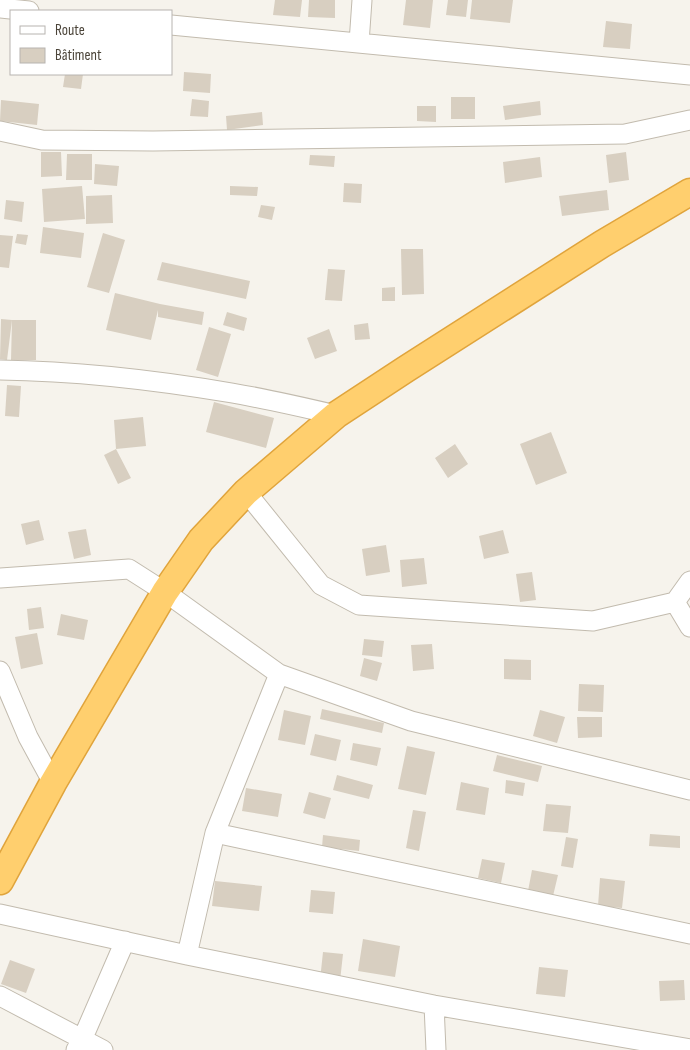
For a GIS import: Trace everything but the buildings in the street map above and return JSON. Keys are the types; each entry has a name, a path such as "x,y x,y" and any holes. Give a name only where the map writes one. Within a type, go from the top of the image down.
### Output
{"highway":[{"path":"0,882 53,783 165,592 201,540 246,492 336,415 602,244 690,192"}],"street":[{"path":"359,43 362,0"},
{"path":"0,8 19,10"},
{"path":"172,25 690,75"},
{"path":"0,131 42,140 153,141 596,135 625,134 690,120"},
{"path":"0,370 122,377 232,393 336,415"},
{"path":"246,492 321,585 359,605 593,620 675,602 690,581"},
{"path":"0,578 129,569 165,592 279,674 411,721 690,790"},
{"path":"675,602 690,627"},
{"path":"0,672 28,737 53,783"},
{"path":"187,955 215,833 279,674"},
{"path":"215,833 690,934"},
{"path":"0,914 187,955 434,1004 690,1049"},
{"path":"79,1045 125,941"},
{"path":"0,996 79,1045 102,1050"},
{"path":"434,1004 436,1050"}]}
